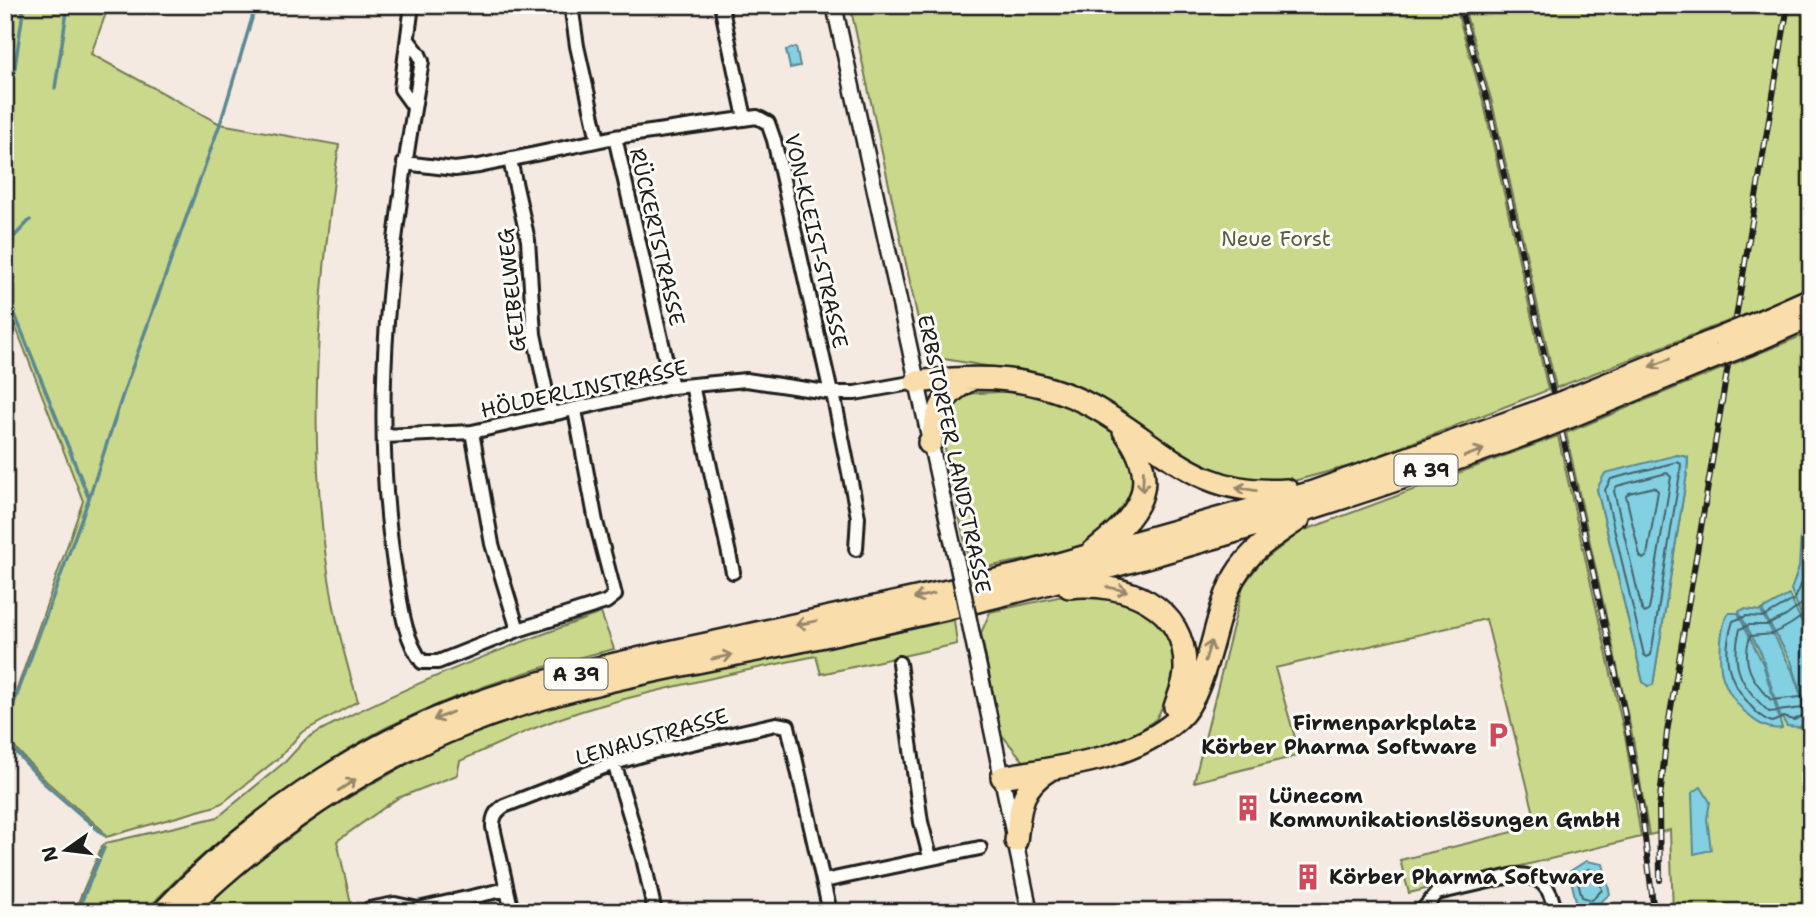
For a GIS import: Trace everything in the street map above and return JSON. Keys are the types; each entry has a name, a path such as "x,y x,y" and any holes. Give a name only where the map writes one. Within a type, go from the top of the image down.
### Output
{"highway":[{"name":"A 39","path":"1749,335 1811,299"},
{"name":"A 39","path":"183,912 234,865 308,810 388,760 467,723 512,707 636,674 827,636 1027,589 1317,507 1749,335 1811,316"},
{"path":"929,443 943,401 959,385 977,376"},
{"path":"916,382 977,376 1026,381 1049,388 1091,405 1198,476 1241,489 1265,492 1288,490 1361,475"},
{"path":"1086,557 1124,526 1135,512 1143,492 1144,469 1137,448 1116,421"},
{"name":"A 39","path":"163,912 224,853 290,802 381,746 461,708 598,668 1023,574 1313,492 1532,423"},
{"path":"1002,776 1097,758 1134,747 1179,718 1199,681 1224,600 1235,575 1267,541 1317,507"},
{"path":"1027,589 1028,592 1087,585 1112,587 1132,592 1150,601 1164,614 1176,630 1185,670 1175,708 1163,728"},
{"path":"1016,841 1021,804 1026,792 1038,777 1054,767"}],"street":[{"path":"412,5 408,40 422,61 404,163 389,290 384,436 387,505 400,602 412,648 422,662 438,662 518,630 606,602 615,595 596,522 575,410"},
{"path":"572,5 577,46 598,140"},
{"path":"404,163 454,169 615,137 745,118 721,5"},
{"name":"ERBSTORFER LANDSTRASSE","path":"834,5 959,572 1030,912"},
{"name":"VON-KLEIST-STRASSE","path":"745,118 757,117 768,123 774,140 832,393"},
{"name":"RÜCKERTSTRASSE","path":"615,137 672,387"},
{"name":"GEIBELWEG","path":"510,160 528,240 534,334 551,415"},
{"name":"HÖLDERLINSTRASSE","path":"384,436 472,432 672,387 746,380 832,393 855,393 916,382"},
{"path":"692,385 733,572"},
{"path":"832,393 858,517 856,549"},
{"path":"472,432 492,544 518,630"},
{"path":"899,663 921,822 930,858"},
{"name":"LENAUSTRASSE","path":"507,888 493,818 504,806 614,763 776,724 788,726 824,881"},
{"path":"614,763 643,858 655,912"},
{"path":"830,912 824,881 980,848"},
{"path":"1421,912 1437,893 1515,874 1539,879 1549,892 1554,912"},
{"path":"369,909 395,904 418,909 507,888 512,912"}],"green space":[{"path":"13,5 109,5 91,54 220,124 339,145 322,285 318,355 319,495 339,633 358,701 301,733 281,756 216,806 106,837 102,830 47,782 5,737 5,723 83,501 5,299 5,40"},
{"name":"Neue Forst","path":"850,5 1455,5 1484,104 1548,390 1357,464 1286,483 1265,485 1201,470 1120,412 1041,375 926,356"},
{"path":"1463,5 1811,5 1811,289 1556,388 1492,102"},
{"path":"1811,332 1811,912 1673,912 1670,830 1649,835 1633,739 1566,433","holes":["1677,455 1688,457 1653,684 1648,686 1643,682 1597,489"]},
{"path":"1016,391 1063,403 1113,429 1136,470 1136,491 1127,509 1093,542 1073,551 981,568 968,558 939,420 962,394"},
{"path":"1558,436 1626,741 1641,837 1409,893 1400,860 1537,826 1486,619 1275,668 1300,755 1194,782 1243,586 1260,563 1300,532"},
{"path":"1085,591 1129,599 1158,620 1174,649 1174,686 1156,719 1129,739 1086,756 1025,763 1001,734 981,633 990,612"},
{"path":"601,613 614,649 531,671 476,690 422,711 368,737 251,815 185,871 145,912 74,912 102,846 106,843 218,817 286,761 306,739 321,730 459,667"},
{"path":"954,620 957,644 821,674 816,656 677,686 561,718 460,761 457,775 398,798 337,841 353,912 202,912 234,878 329,809 439,746 506,718 559,703 809,646 872,638"}],"water":[{"path":"796,47 800,66 790,68 786,50"},
{"path":"1677,455 1688,457 1687,473 1653,685 1648,686 1643,682 1597,489 1605,473"},
{"path":"1811,515 1811,638 1791,590 1799,567 1801,533"},
{"path":"1789,595 1811,641 1811,725 1806,720 1802,694 1791,661 1762,610"},
{"path":"1739,611 1761,611 1792,670 1803,702 1804,722 1800,727 1787,726 1780,715 1761,653 1740,614"},
{"path":"1729,613 1738,613 1763,664 1782,728 1773,728 1754,720 1738,704 1723,678 1720,654 1722,634"},
{"path":"1701,787 1710,802 1707,819 1711,850 1694,854 1692,793"},
{"path":"1586,861 1603,864 1610,894 1595,907 1577,905 1569,872"}],"waterway":[{"path":"14,73 24,5"},
{"path":"55,88 68,5"},
{"path":"5,728 221,121 256,5"},
{"path":"5,246 30,220"},
{"path":"5,290 88,496"},
{"path":"5,740 45,784 104,835"},
{"path":"77,912 104,848"}],"railway":[{"path":"1459,5 1488,103 1623,706 1641,805 1654,912"},
{"path":"1660,880 1659,808 1667,732 1788,5"}],"place":[{"name":"Firmenparkplatz Körber Pharma Software","path":"1498,735"},
{"name":"Lünecom Kommunikationslösungen GmbH","path":"1248,808"},
{"name":"Körber Pharma Software","path":"1308,877"}]}
